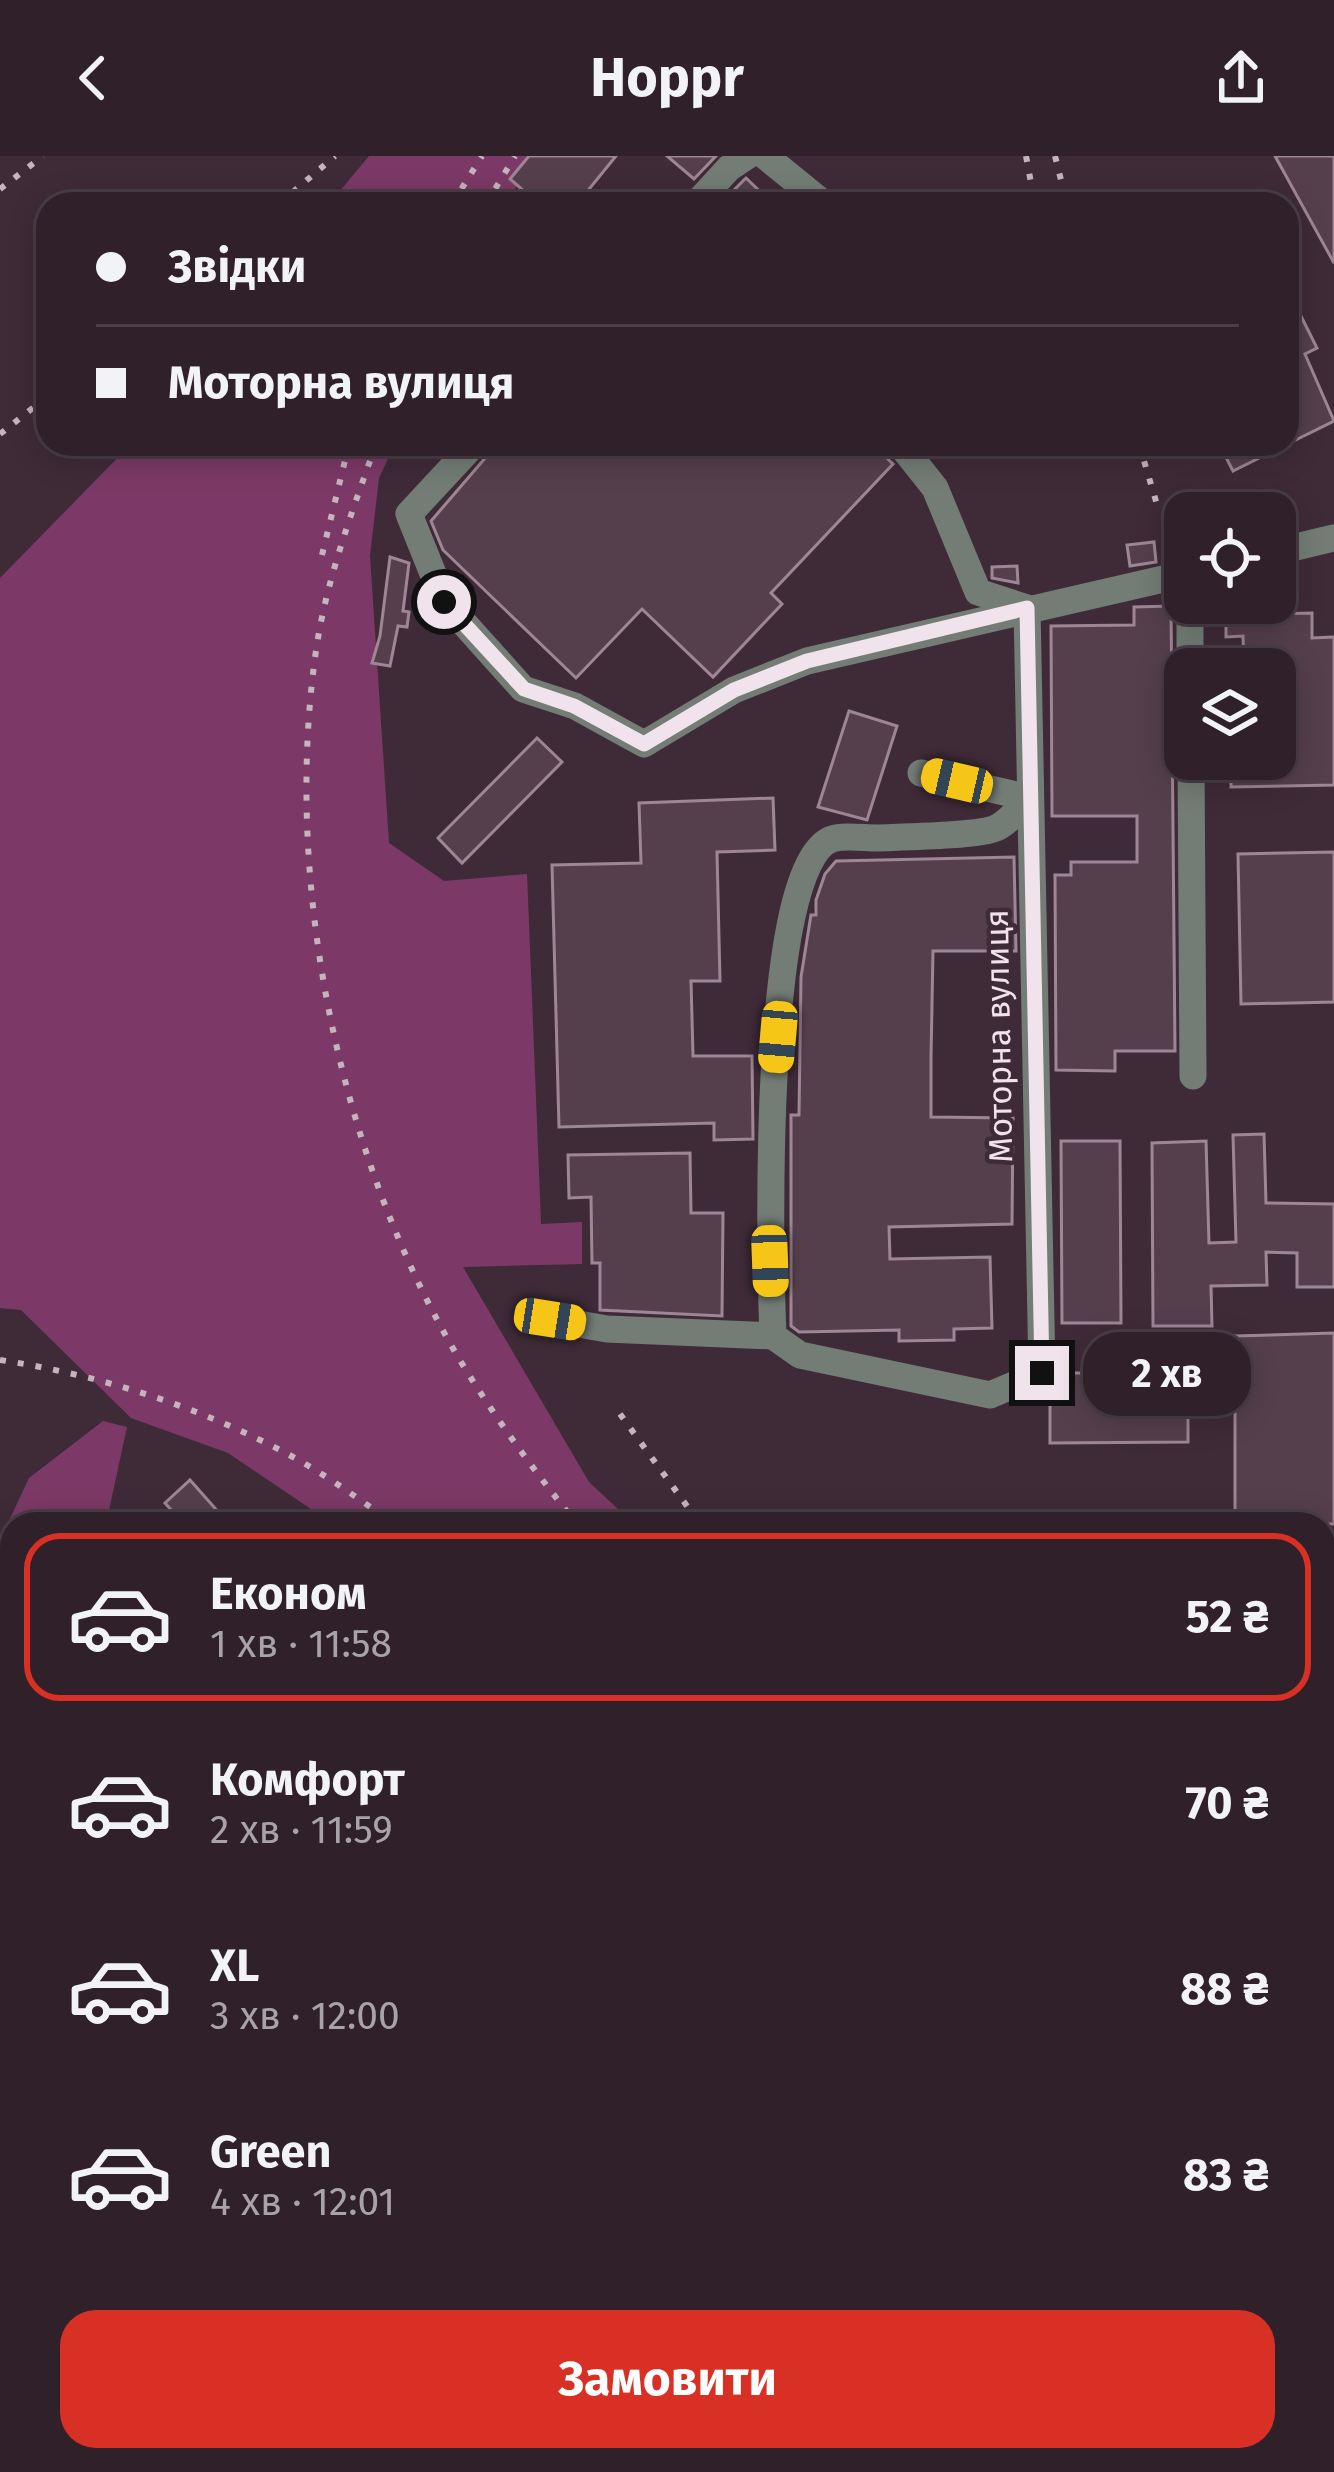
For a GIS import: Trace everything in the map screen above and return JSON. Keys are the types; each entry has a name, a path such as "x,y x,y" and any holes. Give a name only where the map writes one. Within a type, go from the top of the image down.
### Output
{"lane":[{"path":"707,192 747,156"},
{"path":"765,156 809,192"},
{"path":"463,456 409,514 444,602 524,689 574,706 644,744 734,690 807,661 1164,579"},
{"path":"909,456 934,488 978,592 1027,608"},
{"path":"1296,547 1334,538"},
{"name":"Моторна вулиця","path":"773,1336 800,1355 990,1395 1042,1373 1027,608"},
{"path":"921,772 1030,798"},
{"path":"1191,780 1193,1076"},
{"path":"550,1319 607,1329 773,1336 768,1223 775,1074 788,927 808,857 831,839 995,828 1030,798"}],"shaded area":[{"path":"369,156 537,156 513,192 339,192"},
{"path":"119,456 389,456 379,478 370,556 389,843 444,881 527,874 541,1224 582,1222 582,1264 463,1267 589,1482 621,1512 315,1512 228,1453 131,1418 21,1310 0,1308 0,578"},
{"path":"103,1421 127,1427 109,1512 13,1512 29,1478"}],"building":[{"path":"529,156 616,156 587,192 525,192 510,179"},
{"path":"667,156 716,156 694,179"},
{"path":"1275,156 1334,156 1334,263 1299,192"},
{"path":"746,178 761,192 732,192"},
{"path":"1299,312 1317,348 1305,354 1334,421 1299,438"},
{"path":"487,456 885,456 893,464 771,593 782,604 713,677 642,609 576,678 443,550 431,521"},
{"path":"1225,456 1263,456 1233,471"},
{"path":"1154,542 1156,562 1130,566 1127,545"},
{"path":"390,557 409,563 403,611 409,612 407,627 398,626 390,666 372,663"},
{"path":"1017,566 1018,583 992,578 992,567"},
{"path":"1164,606 1164,624 1171,624 1171,648 1164,648 1164,780 1173,780 1175,1051 1115,1051 1115,1071 1056,1070 1055,875 1071,875 1071,862 1137,862 1137,816 1052,816 1051,626 1134,625 1134,607"},
{"path":"1296,613 1312,613 1312,638 1334,637 1334,785 1231,787 1231,780 1296,780 1296,648 1243,648 1243,636 1226,637 1226,624 1296,624"},
{"path":"849,711 897,726 867,820 818,807"},
{"path":"537,738 562,762 462,863 438,838"},
{"path":"773,798 775,850 717,852 720,981 691,981 693,1056 752,1056 753,1139 714,1140 714,1123 559,1127 552,865 641,863 639,803"},
{"path":"1334,852 1334,1002 1241,1004 1238,854"},
{"path":"1014,857 1016,951 933,951 931,1057 931,1117 1013,1118 1012,1224 889,1227 890,1259 990,1257 992,1328 954,1329 954,1340 899,1341 899,1330 799,1332 791,1326 791,1115 799,1115 801,977 811,915 816,915 825,874 836,861"},
{"path":"1264,1134 1266,1203 1334,1204 1334,1287 1297,1287 1297,1253 1266,1252 1267,1285 1211,1286 1212,1326 1153,1326 1152,1143 1206,1141 1209,1243 1236,1242 1233,1135"},
{"path":"1061,1141 1120,1141 1121,1323 1062,1323"},
{"path":"690,1153 691,1213 723,1213 722,1316 600,1310 600,1263 592,1263 591,1197 569,1198 568,1155"},
{"path":"1334,1333 1334,1512 1235,1512 1235,1336"},
{"path":"1060,1373 1188,1373 1188,1442 1050,1443 1050,1389"},
{"path":"190,1480 218,1512 173,1512 165,1503"}],"railway":[{"path":"0,189 43,156"},
{"path":"293,192 335,156"},
{"path":"460,192 482,156"},
{"path":"493,192 515,156"},
{"path":"1026,156 1033,192"},
{"path":"1055,156 1064,192"},
{"path":"0,434 36,406"},
{"path":"322,555 346,456"},
{"path":"372,456 328,593 317,644 308,734 307,826 330,1015 352,1107 382,1197 418,1282 488,1404 568,1512"},
{"path":"1143,456 1158,508"},
{"path":"0,1360 113,1384 224,1423 306,1464 378,1512"},
{"path":"620,1414 691,1512"}],"route":[{"path":"444,602 524,689 574,706 644,744 734,690 807,661 1027,608 1042,1373"}]}
